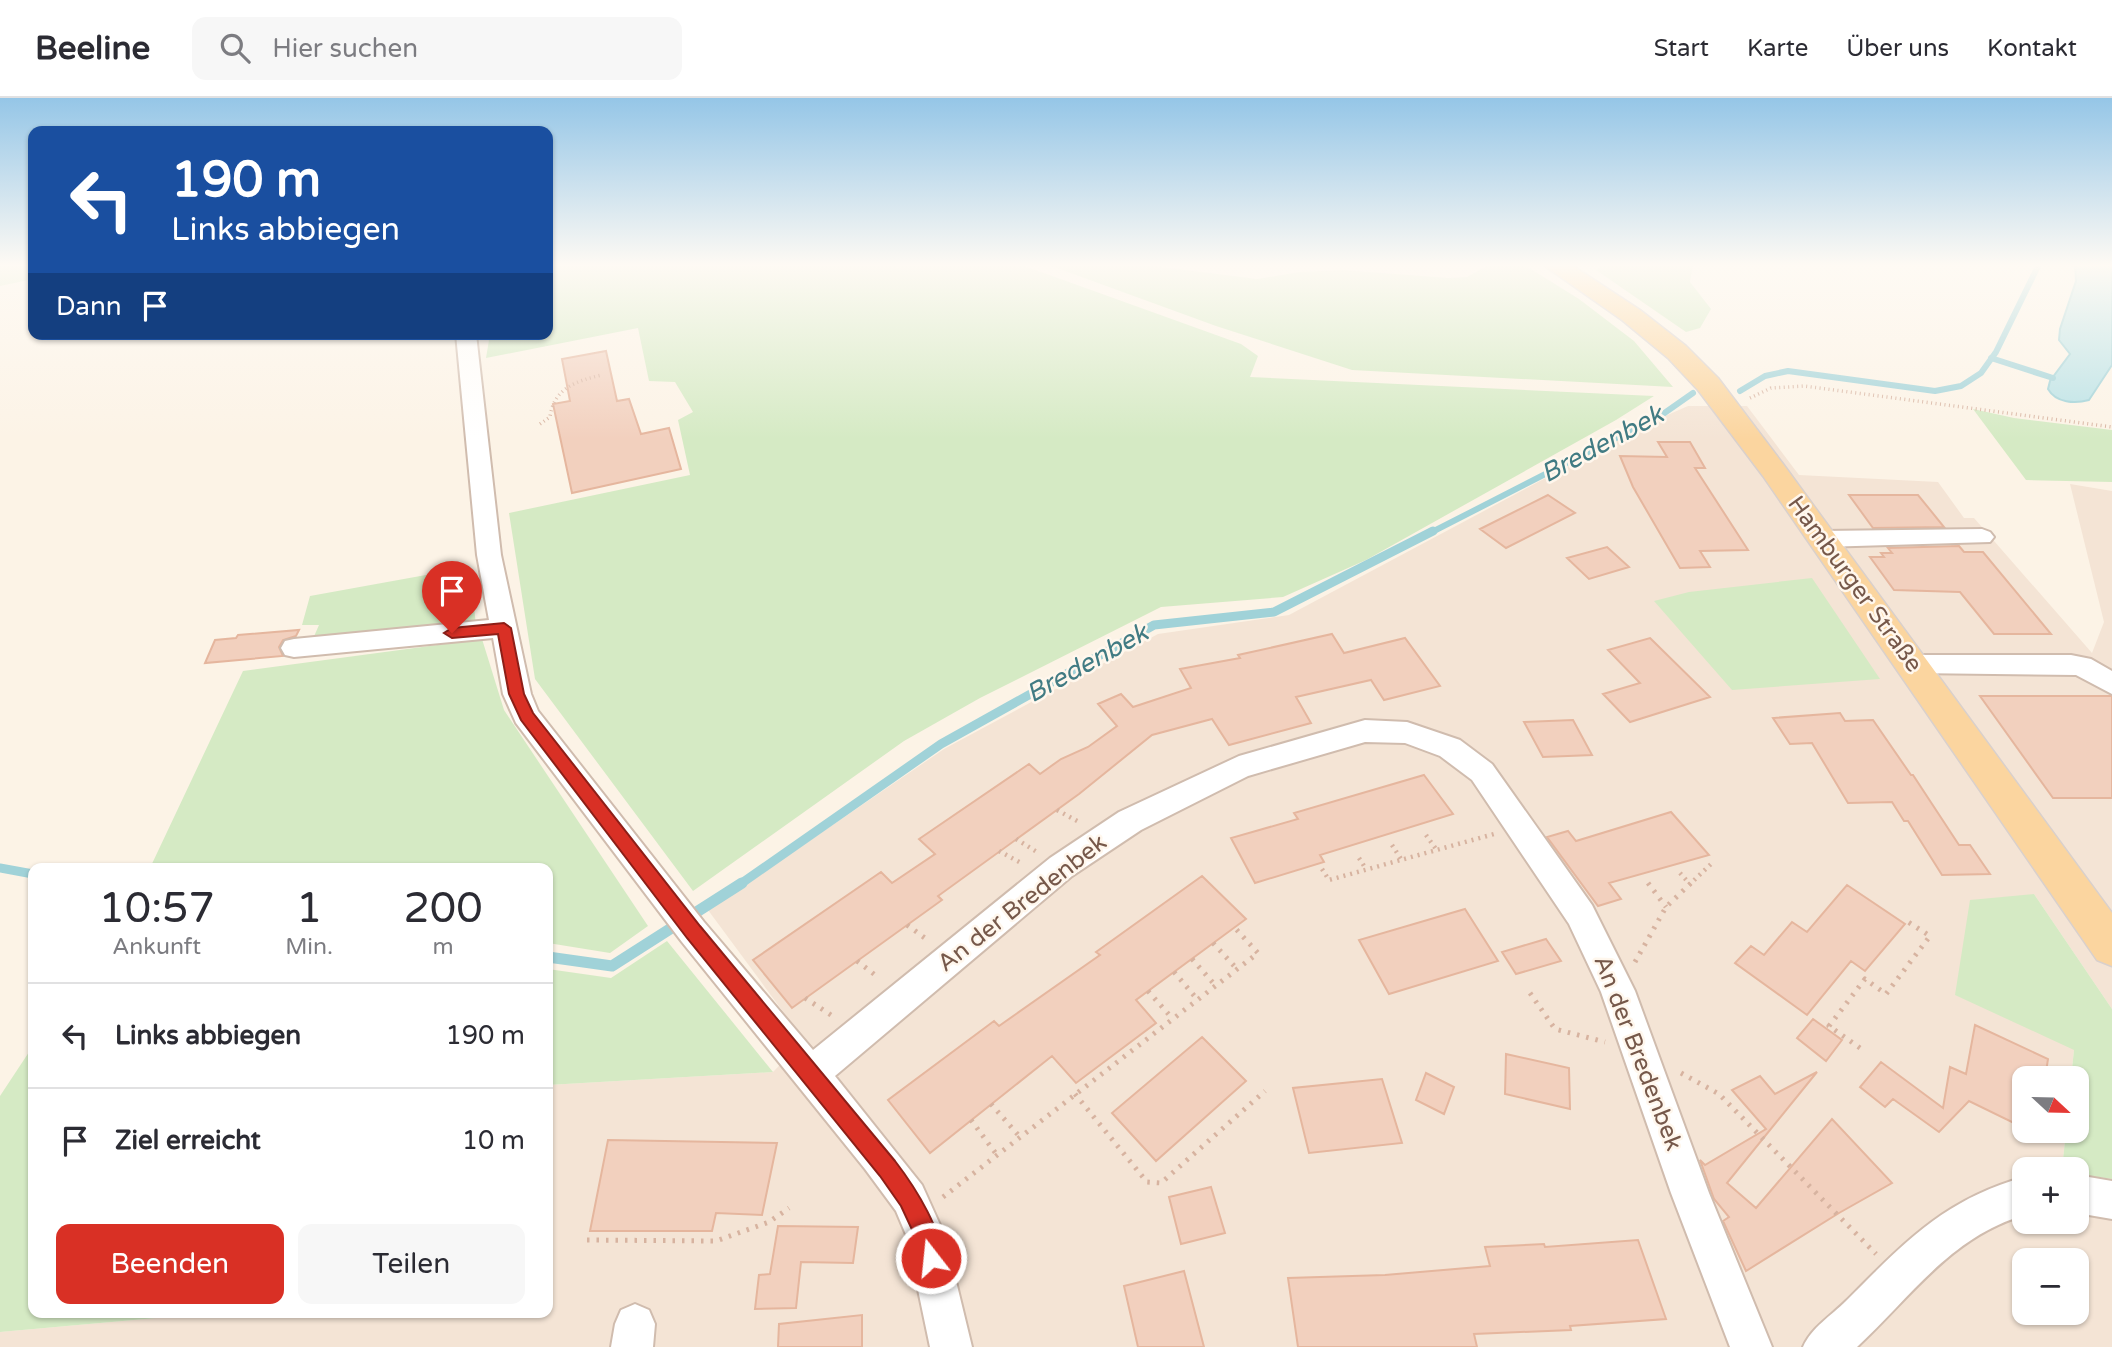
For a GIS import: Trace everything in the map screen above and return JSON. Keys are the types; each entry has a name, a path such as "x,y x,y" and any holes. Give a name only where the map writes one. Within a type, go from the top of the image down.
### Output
{"main road":[{"name":"Hamburger Straße","path":"1640,322 1677,352 1716,393 2112,947"}],"street":[{"path":"467,340 489,555 517,694 526,716 685,921 878,1156 909,1198 926,1236 951,1347"},
{"path":"1822,539 1982,537"},
{"path":"294,648 504,628"},
{"path":"1912,664 2071,664 2082,666 2112,684"},
{"name":"An der Bredenbek","path":"810,1075 1086,849 1168,800 1239,767 1365,731 1407,733 1431,740 1466,758 1482,772 1581,915 1618,990 1690,1193 1751,1347"},
{"path":"2089,1196 2112,1200"},
{"path":"1824,1347 1872,1306 1937,1239 1977,1213 2012,1199"}],"path":[{"path":"540,424 550,417 550,408 556,398 572,381 602,375"},
{"path":"1716,393 1746,400 1771,388 1804,386 2112,427"},
{"path":"1322,869 1329,880 1521,826"},
{"path":"1426,835 1436,849"},
{"path":"1392,845 1401,859"},
{"path":"1359,858 1366,869"},
{"path":"1618,990 1666,908 1689,883 1712,864"},
{"path":"1680,873 1689,883"},
{"path":"1648,883 1666,908"},
{"path":"1860,1048 1829,1026 1865,979 1886,994 1930,936 1905,920"},
{"path":"918,1218 996,1154 1258,953 1234,927"},
{"path":"1213,943 1237,969"},
{"path":"1192,959 1215,985"},
{"path":"1174,972 1196,999"},
{"path":"1148,991 1172,1018"},
{"path":"1530,993 1555,1029 1640,1052 1719,1094 1899,1277"},
{"path":"1074,1094 1147,1182 1161,1183 1265,1091"},
{"path":"991,1104 1020,1137"},
{"path":"971,1120 996,1154"},
{"path":"587,1240 716,1241 769,1222 789,1208"}],"shaded area":[{"path":"1688,406 1747,406 1799,475 1938,482 1964,518 1974,518 2092,653 2104,622 2070,484 2112,491 2112,1009 2034,894 2074,1050 2072,1066 2012,1066 2012,1143 2065,1143 2063,1157 2012,1157 2012,1234 2089,1234 2089,1176 2112,1179 2112,1347 0,1347 0,1332 156,1318 553,1318 553,1085 773,1072 804,1040 708,910 944,749 1158,634 1289,615 1647,424"}],"green space":[{"path":"553,322 1181,322 1241,344 1258,356 1250,377 1654,396 1366,560 1283,597 1161,607 980,698 904,741 693,891 535,679 509,513 690,475 678,420 693,412 675,382 649,381 638,328 486,358 489,340 553,340"},
{"path":"1206,322 1609,322 1634,341 1673,387 1352,370"},
{"path":"1672,322 1703,322 1700,328 1686,332"},
{"path":"1973,409 2014,418 2112,430 2112,482 2026,480"},
{"path":"470,567 476,626 312,641 319,625 302,625 310,596"},
{"path":"1812,578 1880,679 1732,690 1654,601 1689,592"},
{"path":"482,639 504,710 648,926 610,953 553,944 553,863 152,863 243,671"},
{"path":"2034,894 2112,1009 2112,1179 2089,1176 2089,1157 2063,1157 2065,1143 2090,1143 2090,1066 2072,1066 2074,1050 1955,995 1970,900"},
{"path":"667,941 773,1072 553,1085 553,970 611,978"},
{"path":"28,1054 28,1318 156,1318 0,1332 0,1096"}],"water":[{"path":"2062,322 2112,322 2112,365 2089,400 2061,400 2048,389 2050,381 2070,354 2059,340"}],"building":[{"path":"606,351 617,401 629,399 641,434 669,428 681,469 572,493 553,404 570,401 562,359"},
{"path":"1658,442 1690,442 1705,468 1695,468 1748,550 1700,551 1710,567 1680,568 1633,487 1620,456 1667,457"},
{"path":"1548,495 1575,513 1506,548 1480,529"},
{"path":"1849,495 1918,495 1944,527 1873,528"},
{"path":"1959,546 1964,552 1983,552 2051,634 1994,634 1960,592 1894,590 1870,557 1884,557 1881,553 1892,553 1888,548"},
{"path":"1607,547 1629,567 1589,579 1567,558"},
{"path":"299,630 296,636 283,640 279,647 283,656 205,663 215,640 236,638 238,635"},
{"path":"1332,634 1344,653 1405,638 1440,686 1384,700 1371,680 1296,697 1311,723 1229,745 1212,719 1152,735 1079,794 938,896 942,900 792,1008 753,960 881,872 892,883 935,854 919,839 1029,764 1040,774 1061,759 1088,747 1117,726 1098,704 1121,694 1133,707 1191,688 1180,669 1240,658 1238,655"},
{"path":"1650,638 1710,697 1630,722 1603,694 1640,683 1608,650"},
{"path":"1980,696 2112,696 2112,798 2053,798"},
{"path":"1840,713 1845,721 1873,720 1959,845 1970,845 1990,874 1942,875 1908,821 1904,821 1892,802 1848,803 1812,743 1790,744 1773,718"},
{"path":"1573,720 1592,755 1543,757 1524,722"},
{"path":"1424,775 1453,814 1320,855 1324,862 1255,883 1231,838 1298,819 1294,813"},
{"path":"1671,812 1709,855 1609,883 1621,899 1598,906 1547,837 1568,831 1576,841"},
{"path":"1202,876 1246,919 1136,1000 1156,1023 1076,1083 1052,1056 930,1153 888,1100 994,1021 999,1026 1100,955 1096,952"},
{"path":"1847,885 1905,924 1865,971 1851,961 1807,1015 1735,963 1751,946 1764,955 1792,922 1807,932"},
{"path":"1465,909 1498,961 1389,994 1359,940"},
{"path":"1546,939 1561,961 1516,974 1502,952"},
{"path":"1813,1019 1842,1040 1826,1061 1797,1038"},
{"path":"1975,1025 2048,1059 2047,1066 2012,1066 2012,1122 1969,1101 1939,1132 1893,1099 1885,1107 1860,1087 1881,1062 1943,1108 1950,1067 1966,1074"},
{"path":"1202,1037 1246,1081 1156,1161 1112,1113"},
{"path":"1506,1054 1569,1068 1570,1109 1505,1094"},
{"path":"1817,1072 1727,1183 1756,1208 1832,1119 1892,1183 1746,1271 1723,1221 1729,1217 1714,1199 1700,1160 1705,1165 1766,1129 1732,1090 1760,1076 1775,1094"},
{"path":"1426,1073 1454,1087 1444,1114 1416,1100"},
{"path":"1382,1079 1402,1143 1309,1153 1293,1088"},
{"path":"608,1140 777,1143 762,1215 716,1213 712,1231 590,1231"},
{"path":"1211,1187 1225,1233 1181,1244 1169,1197"},
{"path":"778,1226 858,1227 853,1263 801,1262 796,1308 755,1309 759,1275 770,1274"},
{"path":"1638,1240 1666,1319 1570,1326 1571,1330 1474,1334 1477,1347 1298,1347 1288,1278 1385,1275 1490,1266 1485,1247 1544,1244 1545,1247"},
{"path":"1184,1271 1204,1347 1138,1347 1124,1286"},
{"path":"862,1315 862,1347 778,1347 779,1324"}],"waterway":[{"name":"Bredenbek","path":"1992,358 2011,322"},
{"name":"Bredenbek","path":"1740,391 1765,376 1788,371 1935,391 1961,386 1981,373 1992,358"},
{"path":"1992,358 2053,378"},
{"name":"Bredenbek","path":"1430,533 1663,414 1693,393"},
{"name":"Bredenbek","path":"740,884 941,744 1154,625 1274,612 1433,531"},
{"name":"Bredenbek","path":"0,868 28,873"},
{"name":"Bredenbek","path":"553,958 612,966 740,884"}],"route":[{"path":"452,633 504,628 517,694 526,716 693,932 888,1168 909,1198 926,1236 931,1258"}]}
